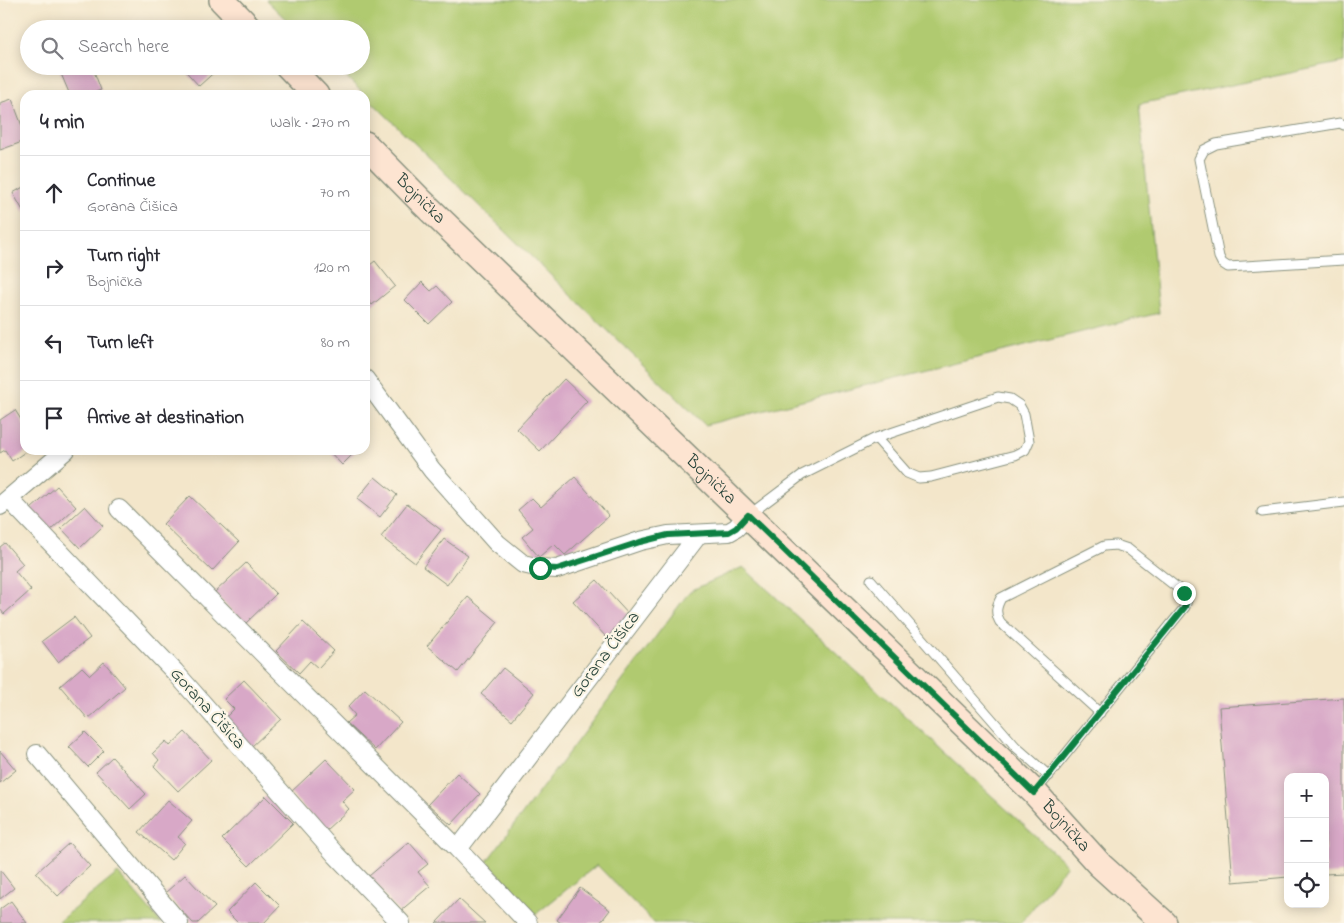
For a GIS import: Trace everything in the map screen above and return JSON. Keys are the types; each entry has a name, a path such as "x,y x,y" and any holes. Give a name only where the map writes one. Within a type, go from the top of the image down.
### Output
{"main road":[{"path":"222,0 241,20"},
{"path":"297,75 311,90"},
{"name":"Bojnička","path":"370,149 420,200 748,515 1042,785 1100,865 1164,923"}],"street":[{"path":"370,385 432,470 497,543 523,564 557,569 640,542 668,535 729,532 736,528 748,515"},
{"name":"Gorana Čišica","path":"60,455 4,503 175,672 336,855 401,923"},
{"path":"119,509 458,849 528,923"},
{"name":"Gorana Čišica","path":"458,849 699,534"},
{"path":"37,754 179,923"}],"lane":[{"path":"1344,125 1340,123 1216,144 1204,150 1199,159 1219,257 1222,263 1228,267 1344,260"},
{"path":"748,515 802,475 876,438 998,397 1010,399 1019,405 1024,414 1029,441 1025,450 1015,455 931,477 919,478 907,473 876,438"},
{"path":"1262,512 1344,502"},
{"path":"871,580 1016,747 1042,785 1100,713 1185,607 1187,600 1184,593 1128,549 1116,545 1104,546 1001,598 996,606 996,616 1000,622 1100,713"}],"green space":[{"path":"266,0 1344,0 1344,62 1139,104 1159,313 705,425 370,100 370,90 360,90 344,75 370,75 370,20 287,20"},
{"path":"743,567 1067,865 1021,923 654,923 597,865 536,914 487,861 690,591"},
{"path":"118,873 161,923 61,923 59,921"}],"building":[{"path":"62,75 95,75 101,90 68,90"},
{"path":"189,75 211,75 199,86"},
{"path":"12,99 20,121 20,143 0,150 0,103"},
{"path":"20,189 20,205 13,193"},
{"path":"375,261 395,286 372,305 370,302 370,265"},
{"path":"422,282 431,291 437,286 452,302 429,324 405,300"},
{"path":"564,379 587,401 540,451 517,429"},
{"path":"15,410 20,418 21,455 12,461 5,450 0,453 0,420"},
{"path":"333,455 352,455 342,465"},
{"path":"375,477 397,495 380,517 357,499"},
{"path":"575,477 609,516 565,555 554,544 539,557 522,537 533,528 518,510 532,498 541,507"},
{"path":"57,486 76,507 51,530 31,509"},
{"path":"190,496 239,542 212,571 163,524"},
{"path":"407,504 441,530 415,563 381,537"},
{"path":"85,506 103,526 80,548 61,528"},
{"path":"444,539 468,556 447,585 423,567"},
{"path":"5,543 23,564 15,571 31,590 4,614 0,609 0,547"},
{"path":"246,563 276,594 245,624 214,593"},
{"path":"597,580 630,616 607,638 573,601"},
{"path":"468,597 498,622 458,672 427,646"},
{"path":"74,617 90,638 58,662 42,641"},
{"path":"303,622 334,651 318,668 310,661 299,673 276,651"},
{"path":"104,662 125,687 88,719 60,686 82,667 90,675"},
{"path":"503,668 534,693 512,720 481,694"},
{"path":"244,680 281,719 251,747 224,719 234,709 224,699"},
{"path":"365,689 401,722 375,750 346,723 355,715 348,707"},
{"path":"1344,698 1344,873 1329,874 1329,773 1284,773 1284,877 1233,882 1219,707"},
{"path":"85,732 104,751 88,767 69,747"},
{"path":"185,732 211,760 178,791 154,766 159,760 153,753 166,741 170,746"},
{"path":"0,751 16,770 0,783"},
{"path":"112,757 146,794 130,809 96,772"},
{"path":"326,759 355,789 342,801 349,809 326,830 290,793"},
{"path":"457,773 480,794 451,825 428,804"},
{"path":"266,796 293,823 249,866 222,839"},
{"path":"168,800 192,821 178,837 185,843 171,860 139,832"},
{"path":"409,842 428,864 418,872 430,886 399,912 369,876"},
{"path":"69,843 90,866 58,896 36,873"},
{"path":"0,870 14,888 0,899"},
{"path":"185,875 215,907 198,923 193,923 165,893"},
{"path":"256,882 280,906 264,923 238,923 227,912"},
{"path":"580,888 610,910 600,923 561,923 557,920"},
{"path":"459,899 485,923 436,923"},
{"path":"11,901 27,923 0,923 0,909"}],"route":[{"path":"540,568 557,569 640,542 668,535 729,532 736,528 748,515 1034,793 1185,607 1187,600 1184,593"}]}
